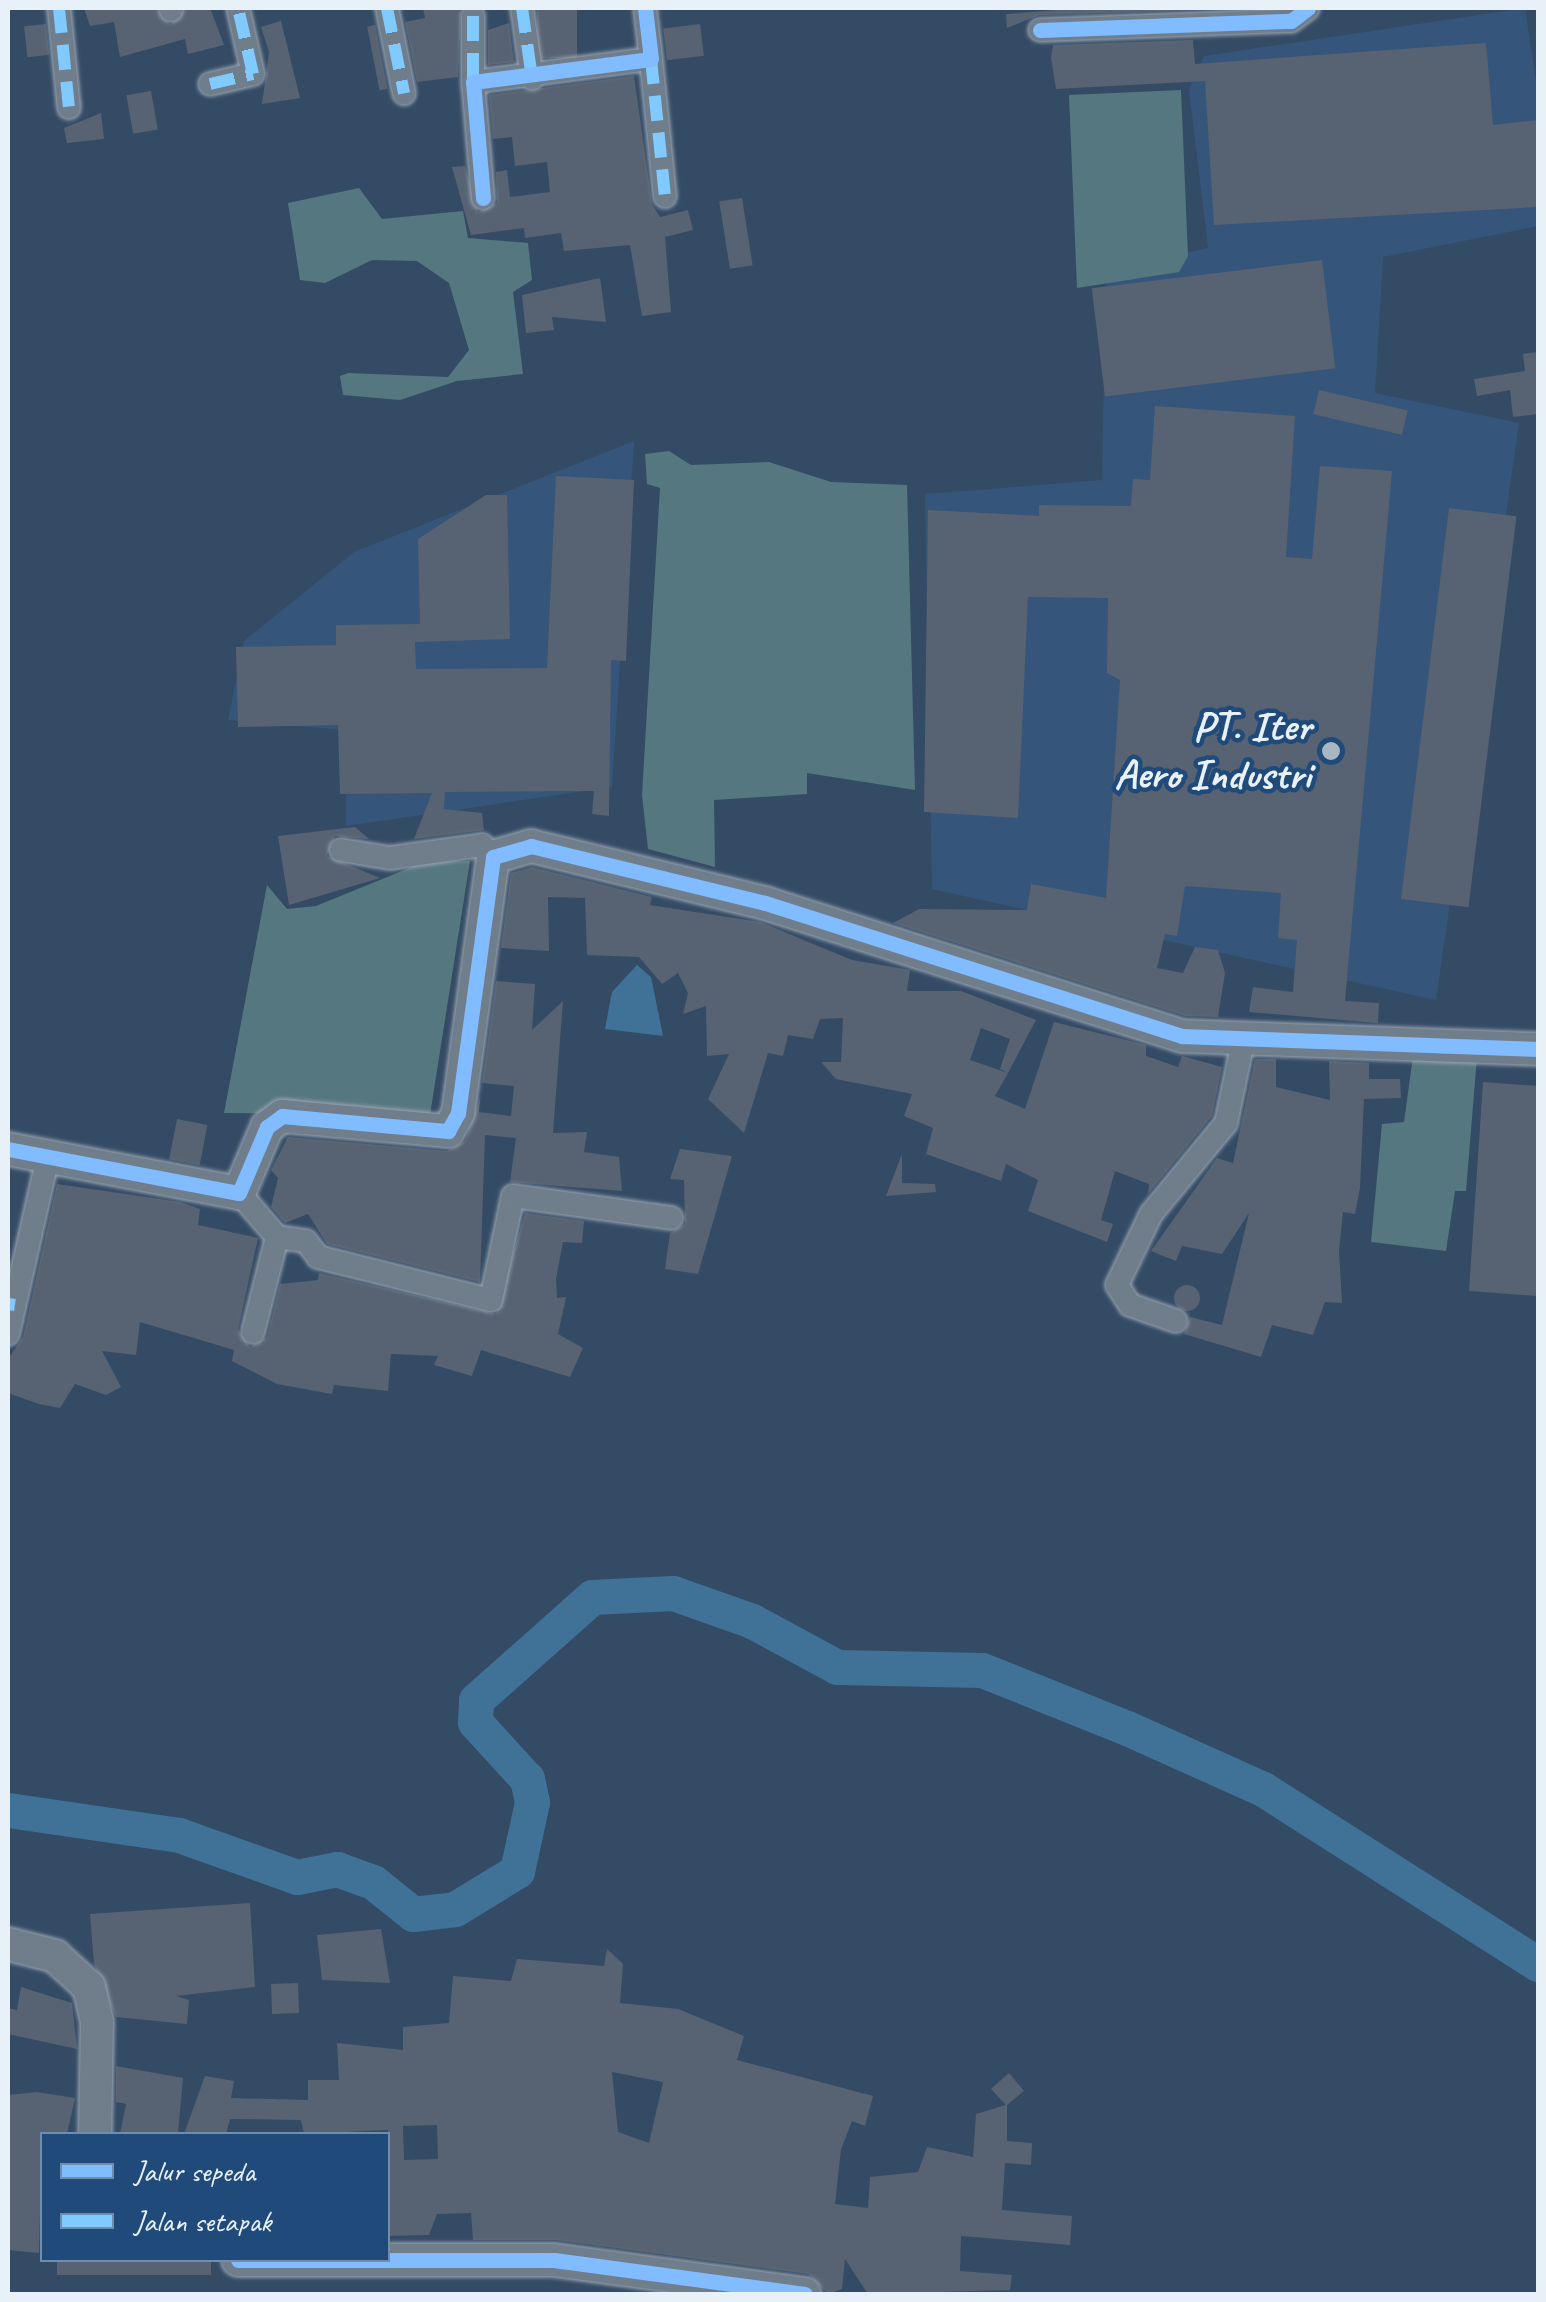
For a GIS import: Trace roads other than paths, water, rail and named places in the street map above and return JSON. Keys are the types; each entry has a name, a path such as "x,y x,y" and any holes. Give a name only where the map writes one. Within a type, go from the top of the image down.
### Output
{"street":[{"path":"58,8 68,108"},
{"path":"210,84 253,74 238,8"},
{"path":"388,8 404,93"},
{"path":"522,8 532,78"},
{"path":"645,8 666,196"},
{"path":"1040,30 1290,21 1308,8"},
{"path":"473,16 473,82 484,198"},
{"path":"473,82 532,78 650,59"},
{"path":"341,850 390,858 482,845 493,857"},
{"path":"493,857 531,846 588,856 836,925 1140,1026 1244,1037 1538,1050"},
{"path":"239,1193 276,1118 453,1127 493,857"},
{"path":"1176,1321 1130,1305 1117,1284 1150,1214 1226,1123 1244,1037"},
{"path":"8,1148 239,1193 277,1237 361,1271 493,1300 513,1196 670,1218"},
{"path":"8,1334 11,1304 48,1157"},
{"path":"253,1332 277,1237"},
{"path":"8,1944 55,1956 88,1987 97,2022 95,2132"},
{"path":"390,2260 554,2260 805,2294"}],"waterway":[{"path":"8,1810 179,1835 297,1877 337,1869 373,1882 413,1914 455,1909 517,1871 532,1802 527,1779 475,1722 476,1700 592,1597 673,1593 752,1621 837,1667 982,1670 1127,1728 1263,1789 1538,1964"}],"place":[{"name":"PT. Iter Aero Industri","path":"1331,751"}]}
